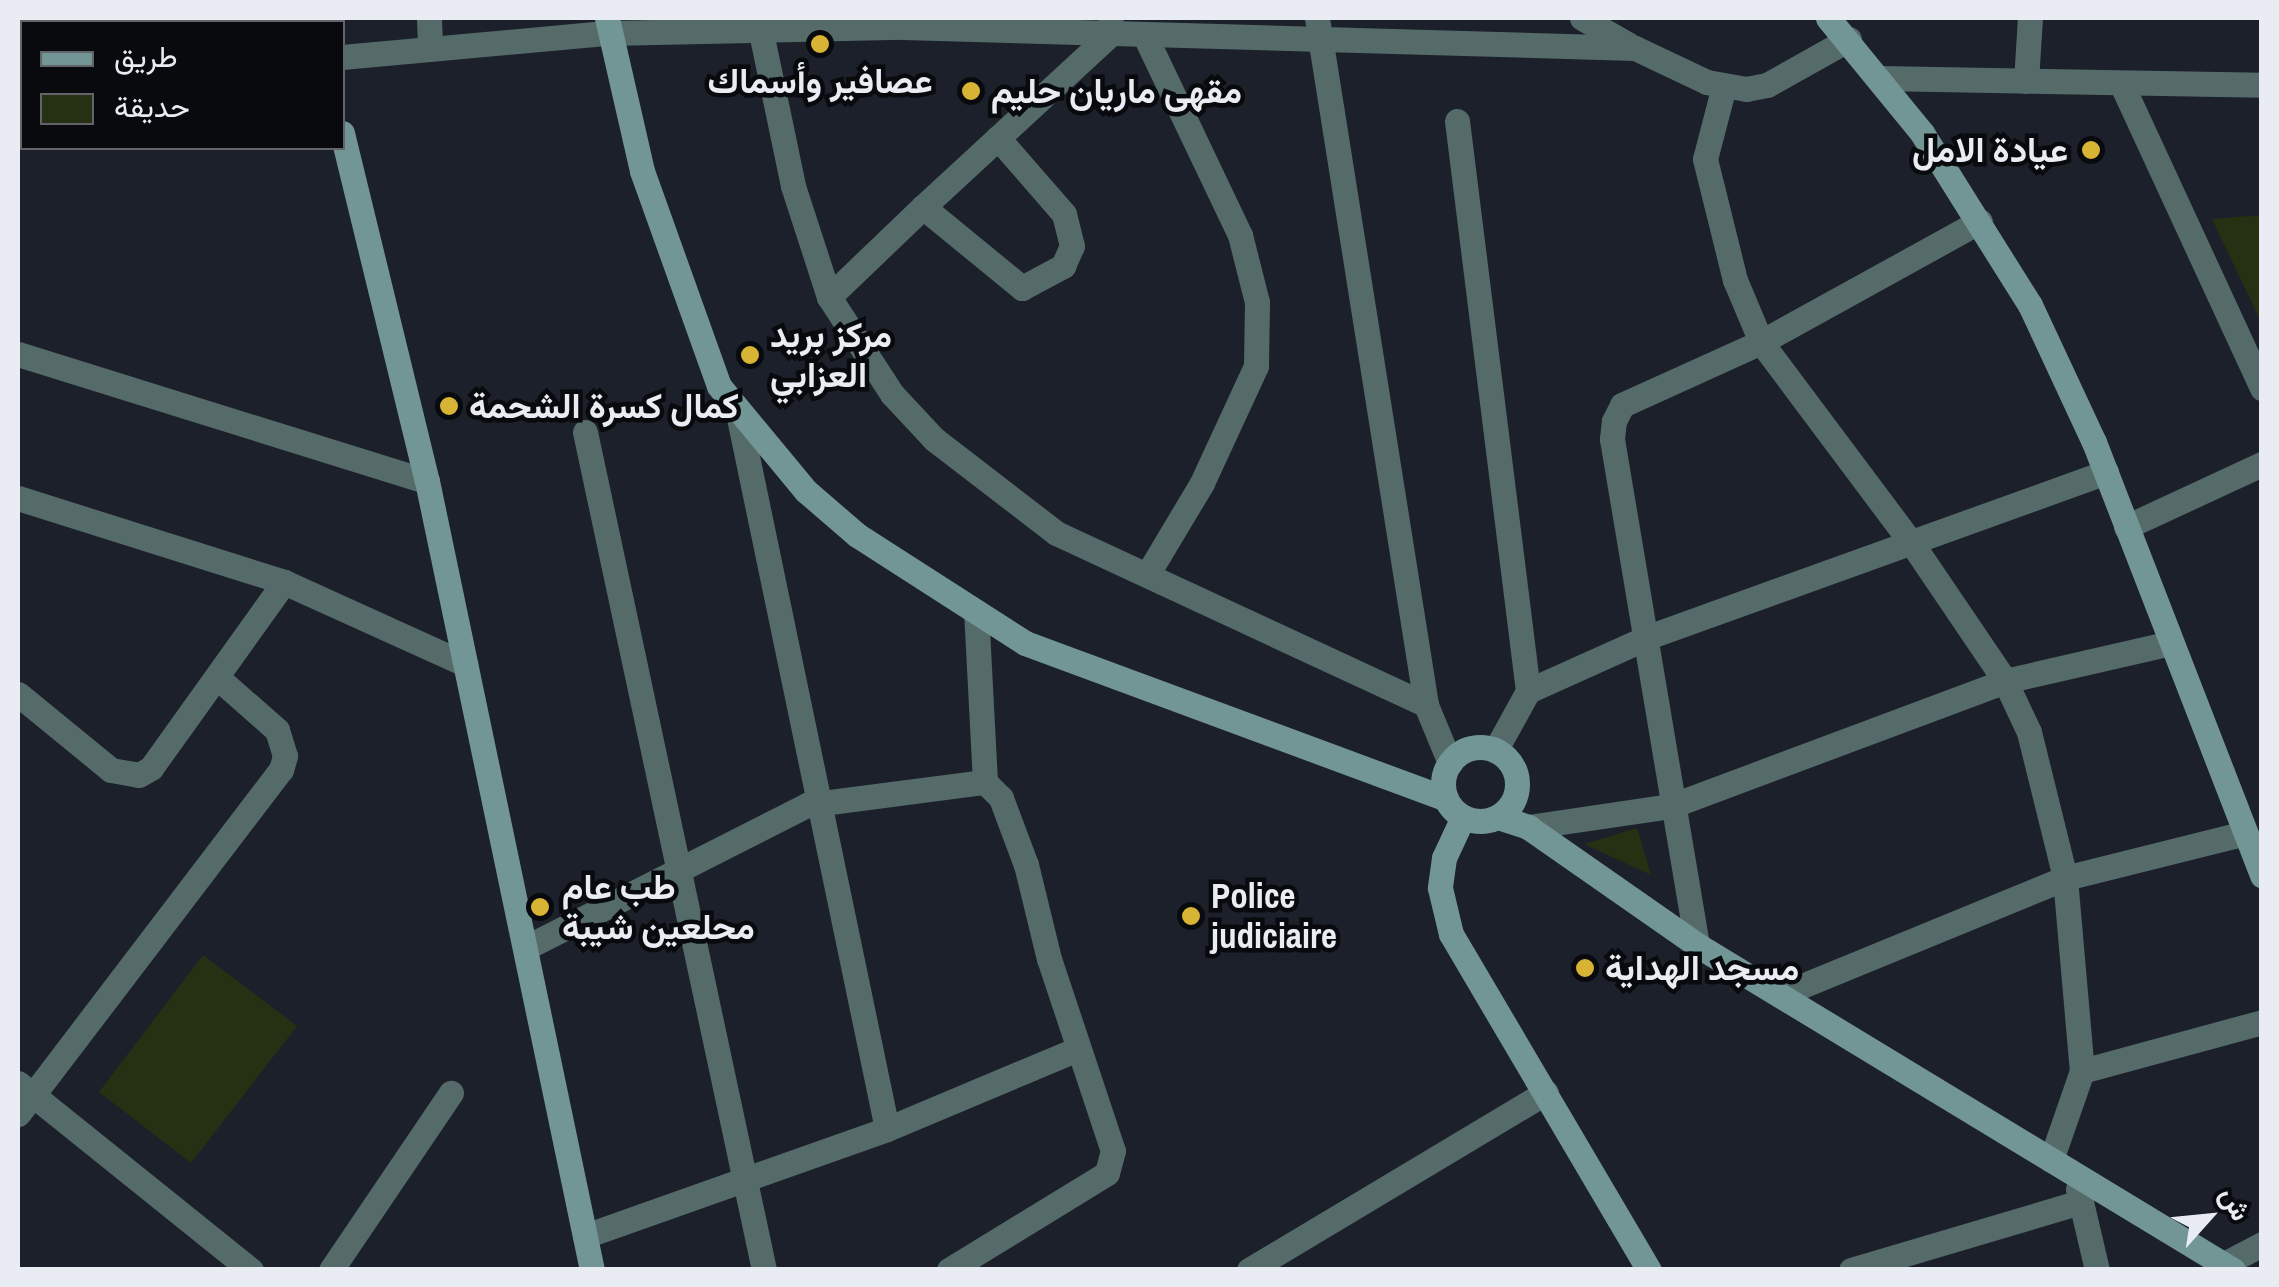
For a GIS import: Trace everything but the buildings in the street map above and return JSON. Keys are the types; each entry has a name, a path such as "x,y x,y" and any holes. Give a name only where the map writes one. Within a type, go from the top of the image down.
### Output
{"street":[{"path":"429,18 430,44"},
{"path":"1582,18 1635,48 1724,86 1768,85 1848,39"},
{"path":"1828,18 1878,78 1980,222 2030,305 2106,472 2262,876"},
{"path":"2026,81 2030,18"},
{"path":"345,56 608,25 903,22 1110,26 1144,36 1318,29 1635,48"},
{"path":"608,25 642,171 719,386 739,418 856,536 1025,643 1455,808 1528,827 1697,945 2229,1267 2262,1244"},
{"path":"758,25 793,186 829,297 892,394 934,440 1056,532 1426,705"},
{"path":"829,297 1110,26"},
{"path":"1318,29 1426,705 1450,763 1455,808 1444,858 1443,912 1650,1270"},
{"path":"1144,36 1240,235 1257,302 1256,366 1202,483 1147,576"},
{"path":"1878,78 2262,85"},
{"path":"2122,85 2262,388"},
{"path":"1724,86 1705,159 1735,280 1760,342 1914,546 2005,681 2029,732 2065,878 2082,1071 2051,1160"},
{"path":"1457,121 1528,691 1495,750"},
{"path":"923,207 1022,288 1063,266 1072,246 1070,226 998,138"},
{"path":"345,145 427,480 592,1270"},
{"path":"1697,945 1612,440 1614,421 1622,405 1760,342 1980,222"},
{"path":"18,354 427,480"},
{"path":"739,418 888,1129"},
{"path":"585,432 683,868 764,1270"},
{"path":"2126,527 2262,464"},
{"path":"1528,691 1648,638 1914,546 2106,472"},
{"path":"18,498 284,582 465,664"},
{"path":"18,694 125,776 151,768 284,582"},
{"path":"948,1270 985,1260 1107,1173 1111,1164 1111,1140 1077,1049 1026,865 1002,798 985,782 976,613"},
{"path":"1528,827 1671,806 2005,681 2171,643"},
{"path":"218,678 277,730 285,756 281,770 23,1098 251,1270"},
{"path":"1450,763 1471,749 1495,750 1513,766 1517,789 1498,817"},
{"path":"527,947 819,804 985,782"},
{"path":"1780,995 2065,878 2245,833"},
{"path":"2082,1071 2262,1022"},
{"path":"585,1236 888,1129 1077,1049"},
{"path":"1249,1270 1546,1092"},
{"path":"332,1270 451,1094"},
{"path":"2075,1174 2098,1270"},
{"path":"1851,1270 2081,1202"}],"green space":[{"path":"2262,215 2261,322 2212,219"},
{"path":"1637,828 1651,875 1584,844"},
{"path":"203,955 297,1026 191,1163 99,1092"}],"place":[{"name":"عصافير وأسماك","path":"820,44"},
{"name":"مقهى ماريان حليم","path":"971,91"},
{"name":"عيادة الامل","path":"2091,150"},
{"name":"مركز بريد العزابي","path":"750,355"},
{"name":"كمال كسرة الشحمة","path":"449,406"},
{"name":"طب عام محلعين شيبة","path":"540,907"},
{"name":"Police judiciaire","path":"1191,916"},
{"name":"مسجد الهداية","path":"1585,968"}]}
